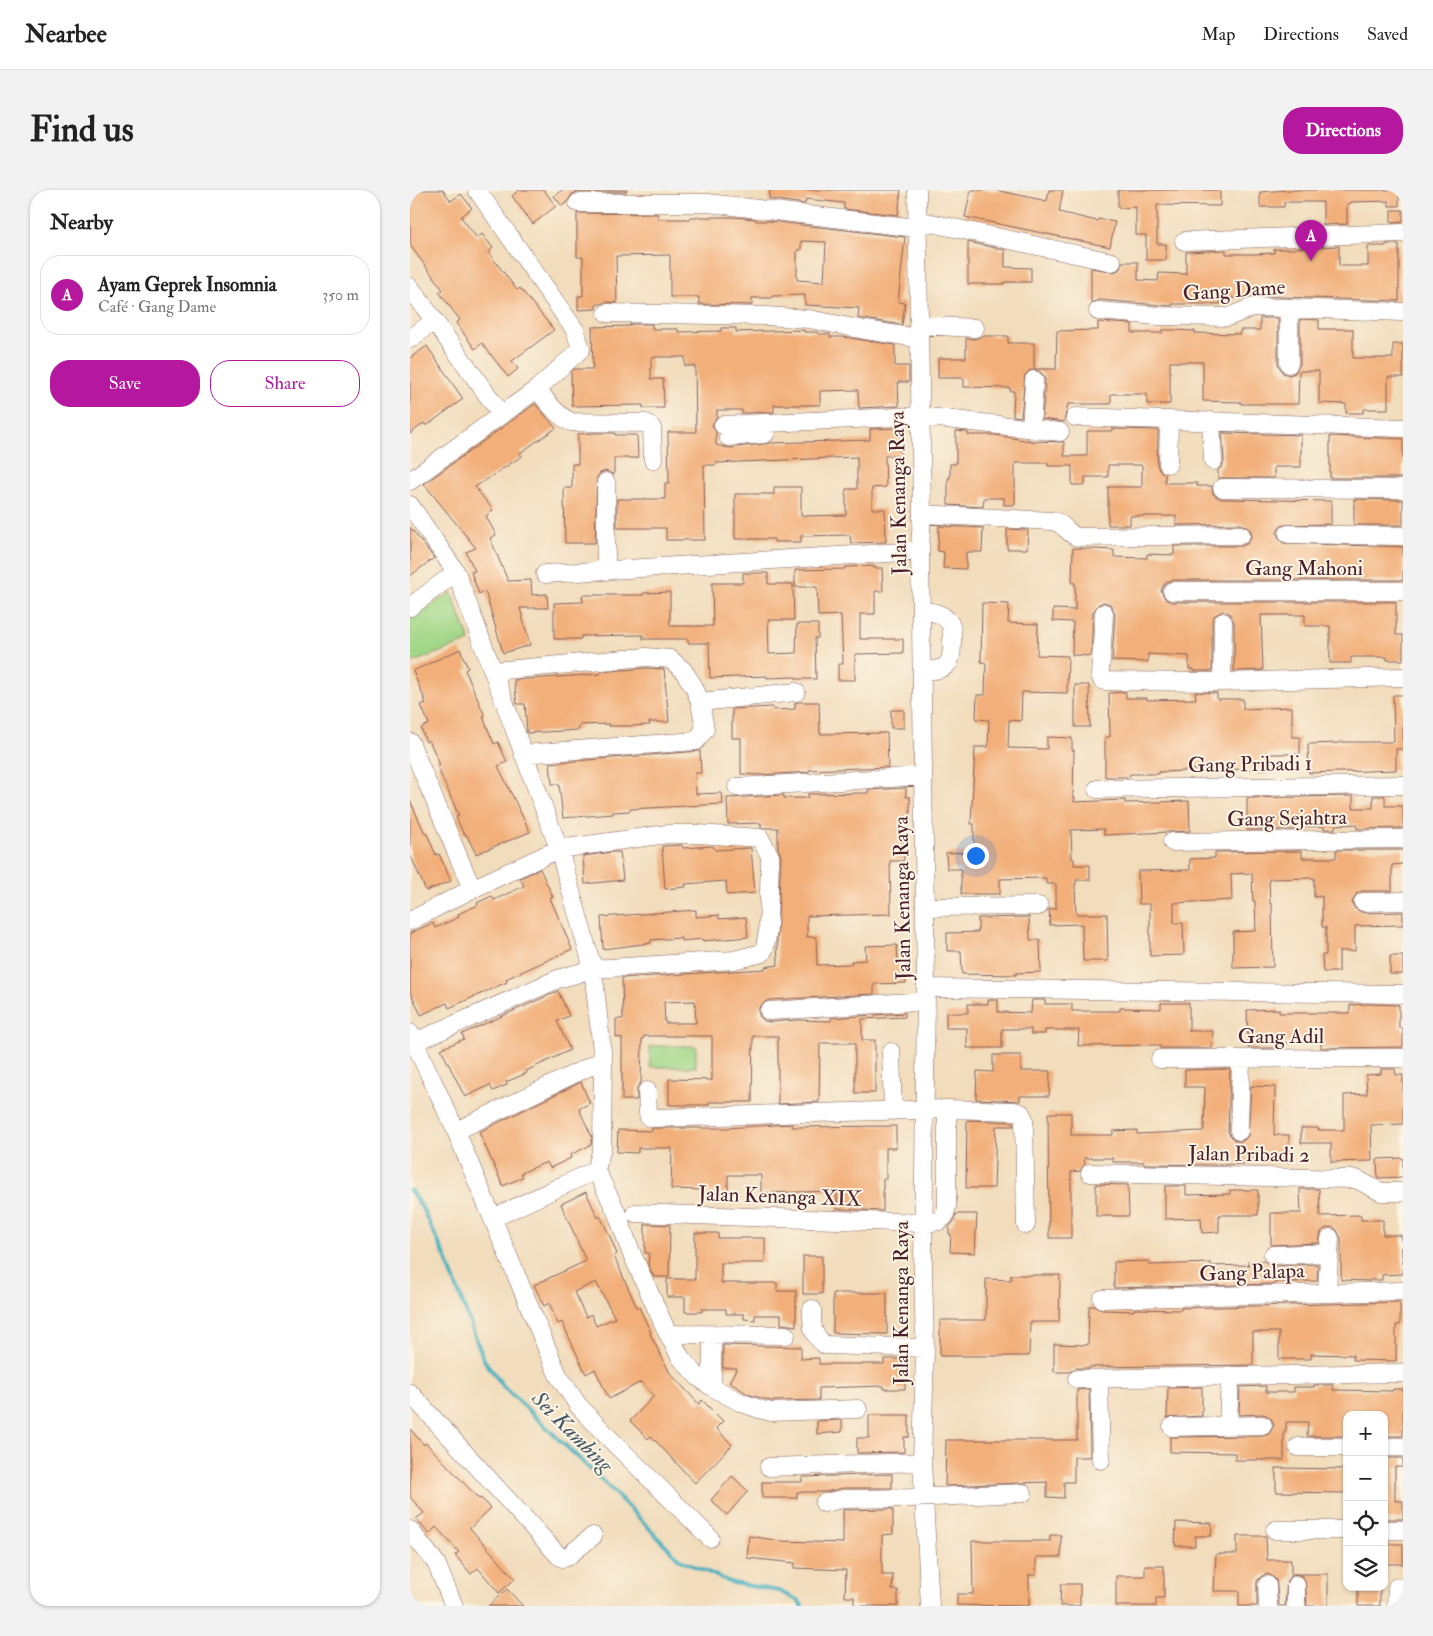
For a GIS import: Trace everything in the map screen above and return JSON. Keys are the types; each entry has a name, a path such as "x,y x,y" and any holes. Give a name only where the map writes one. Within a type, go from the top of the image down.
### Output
{"street":[{"path":"410,481 537,389 581,348 575,330 477,190"},
{"name":"Jalan Kenanga Raya","path":"917,190 922,514 920,551 923,671 922,776 926,995 924,1109 925,1348 922,1462 930,1606"},
{"path":"578,203 604,196 679,196 708,203 917,224 1112,262"},
{"path":"1184,241 1403,233"},
{"path":"410,287 501,414"},
{"name":"Gang Dame","path":"1098,311 1159,316 1228,317 1252,307 1403,312"},
{"path":"1289,308 1289,364"},
{"path":"607,313 766,316 810,320 859,330 918,332 975,328"},
{"path":"410,339 434,321"},
{"path":"1031,430 1034,380"},
{"path":"537,389 556,412 571,422 646,423 652,428 653,460"},
{"path":"1076,416 1403,428"},
{"path":"725,431 920,420 1060,432"},
{"path":"1168,464 1170,420"},
{"path":"1211,421 1213,462"},
{"path":"606,482 606,571"},
{"path":"1222,488 1403,489"},
{"path":"410,505 456,572 559,849 593,969 603,1060 602,1148 596,1170 616,1211 631,1252 668,1334 681,1358 698,1377 740,1402 771,1412 858,1409"},
{"path":"922,514 1052,521 1058,522 1072,535 1077,537 1241,535"},
{"path":"1288,534 1403,536"},
{"path":"545,574 920,551"},
{"path":"410,607 456,572"},
{"name":"Gang Mahoni","path":"1172,591 1403,591"},
{"path":"922,610 936,612 950,623 952,632 952,657 947,665 936,670 923,671"},
{"path":"1104,612 1100,675 1102,680 1222,682 1403,678"},
{"path":"1222,682 1223,622"},
{"path":"493,671 646,658 670,659 683,670 694,687 700,702 705,729 696,741 523,754"},
{"path":"700,702 796,692"},
{"path":"410,742 472,889"},
{"path":"737,787 922,776"},
{"name":"Gang Pribadi 1","path":"1097,789 1403,785"},
{"path":"410,921 472,889 559,849 667,834 698,834 760,838 770,856 768,930 762,953 734,960 593,969 558,979 412,1037 456,1131 558,1375 578,1405 710,1538"},
{"name":"Gang Sejahtra","path":"1172,842 1403,839"},
{"path":"1363,902 1403,901"},
{"path":"925,907 1040,906"},
{"path":"770,1011 926,995 1403,994"},
{"path":"891,1052 893,1111"},
{"name":"Gang Adil","path":"1160,1059 1403,1058"},
{"path":"1240,1131 1241,1059"},
{"path":"456,1131 603,1060"},
{"path":"647,1092 648,1113 649,1117 652,1118 924,1109 1015,1111 1021,1113 1024,1119 1026,1225"},
{"path":"924,1222 939,1221 944,1217 947,1208 947,1109"},
{"path":"493,1218 596,1170"},
{"name":"Jalan Pribadi 2","path":"1090,1173 1352,1179 1381,1192 1403,1192"},
{"name":"Jalan Kenanga XIX","path":"635,1214 924,1222"},
{"path":"1273,1255 1329,1245 1327,1292"},
{"name":"Gang Palapa","path":"1102,1299 1403,1291"},
{"path":"812,1309 812,1330 825,1345 925,1348"},
{"path":"668,1334 786,1335"},
{"path":"712,1335 712,1387"},
{"path":"1076,1379 1403,1373"},
{"path":"1228,1426 1230,1377"},
{"path":"1099,1379 1100,1460"},
{"path":"410,1392 558,1555 562,1558 567,1557 592,1536"},
{"path":"1172,1427 1264,1425"},
{"path":"1298,1447 1343,1447"},
{"path":"1388,1447 1403,1447"},
{"path":"770,1467 922,1462"},
{"path":"824,1503 843,1499 1023,1493"},
{"path":"410,1530 436,1563 454,1606"},
{"path":"1275,1530 1343,1530"},
{"path":"1388,1530 1403,1530"},
{"path":"1267,1585 1268,1606"},
{"path":"1296,1585 1296,1606"},
{"path":"1396,1606 1397,1587"}],"green space":[{"path":"451,592 470,641 410,663 410,620"},
{"path":"650,1046 696,1046 696,1067 650,1067"}],"building":[{"path":"410,190 443,190 451,201 461,194 472,208 461,217 477,238 482,234 493,248 488,252 517,290 520,288 554,330 512,361 518,369 508,377 482,343 475,349 456,323 460,320 439,292 443,290 410,245"},
{"path":"519,190 544,190 556,206 533,224 512,196"},
{"path":"562,190 627,190 626,192 578,192 572,194 562,206 554,196"},
{"path":"770,190 901,190 898,215 844,209 844,203 806,199 805,204 769,199"},
{"path":"971,190 995,190 1047,201 1049,190 1063,190 1059,212 1097,221 1098,219 1115,222 1110,247 965,217"},
{"path":"1118,190 1220,190 1220,206 1157,205 1157,244 1166,244 1166,260 1146,260 1146,235 1136,235 1136,207 1118,208"},
{"path":"1288,190 1399,190 1399,206 1389,206 1389,201 1351,202 1347,204 1347,224 1323,225 1323,202 1284,202 1284,207 1260,207 1260,192"},
{"path":"1391,210 1403,210 1403,222 1391,223"},
{"path":"577,213 658,214 658,219 732,217 905,237 898,302 905,303 902,325 858,318 859,308 805,305 805,295 752,298 752,305 699,304 699,297 670,297 670,255 616,256 617,303 607,302 596,305 596,309 578,310 578,296 583,296 583,257 577,257","holes":["801,241 826,242 824,282 797,280 797,250 801,250"]},
{"path":"968,242 1005,250 1005,267 1031,268 1031,282 968,284"},
{"path":"1386,244 1399,244 1399,301 1253,296 1246,298 1221,298 1221,304 1172,304 1172,306 1099,300 1091,303 1091,268 1115,272 1120,269 1122,262 1138,262 1138,280 1158,281 1159,273 1186,274 1186,252 1226,250 1226,254 1256,254 1274,253 1274,249 1339,246 1339,266 1368,266 1368,246 1386,246"},
{"path":"1260,318 1278,318 1278,364 1283,373 1289,375 1295,373 1300,364 1300,319 1319,320 1319,329 1353,329 1353,358 1393,358 1393,344 1403,344 1403,377 1388,377 1388,409 1364,409 1363,413 1346,413 1346,404 1319,403 1319,371 1299,371 1298,404 1241,404 1241,402 1203,401 1203,362 1170,362 1170,404 1147,404 1147,394 1111,394 1111,404 1068,404 1064,422 1042,419 1045,380 1039,371 1030,370 1025,375 1021,417 1013,416 1014,391 1010,391 1010,388 964,387 964,378 938,378 938,358 966,358 966,338 1008,336 1008,343 1034,343 1034,369 1056,369 1057,331 1098,330 1098,322 1132,324 1132,333 1162,333 1162,330 1174,330 1195,331 1195,333 1240,334 1240,330 1260,330"},
{"path":"630,324 652,324 652,329 678,329 678,332 721,331 721,328 736,328 736,332 804,330 804,332 830,334 830,337 843,337 895,345 895,366 909,366 909,382 898,382 899,406 859,408 858,390 820,391 820,405 774,405 774,412 742,413 742,410 717,410 717,416 712,425 716,432 716,445 729,448 770,443 870,440 870,429 900,428 900,456 885,456 886,487 872,488 872,509 885,509 886,542 851,543 850,535 801,536 801,542 774,542 774,539 735,539 735,494 774,494 774,487 801,487 801,516 846,515 846,489 857,489 857,457 704,465 705,540 666,540 666,528 617,528 617,499 665,499 665,483 669,483 668,432 696,432 695,366 685,366 685,357 651,357 651,379 663,379 664,408 643,408 643,405 572,406 571,372 574,369 593,369 592,327 630,326"},
{"path":"427,346 463,399 426,426 424,423 410,434 410,358"},
{"path":"535,404 556,428 520,453 522,456 475,487 493,510 486,516 496,535 490,538 508,581 531,580 532,595 547,594 548,608 520,608 530,645 503,653 485,591 479,594 471,572 475,571 466,552 476,548 424,484"},
{"path":"1112,429 1158,430 1157,464 1159,470 1165,474 1165,483 1197,483 1197,486 1212,486 1213,494 1222,499 1331,501 1331,524 1283,525 1277,533 1283,543 1403,547 1403,580 1172,580 1166,582 1161,591 1166,600 1172,602 1396,602 1396,635 1403,635 1403,660 1387,660 1387,657 1351,657 1351,663 1330,663 1330,626 1305,626 1305,615 1261,615 1263,670 1234,671 1234,622 1229,613 1223,611 1214,616 1212,621 1212,671 1194,671 1194,669 1189,669 1189,656 1148,654 1148,662 1112,661 1115,613 1110,604 1104,602 1099,604 1093,612 1091,656 1072,655 1073,622 1053,621 1053,609 1075,610 1075,583 1072,583 1073,548 1114,550 1114,557 1147,558 1147,554 1174,555 1174,546 1242,546 1247,544 1252,535 1250,529 1241,524 1176,525 1176,516 1130,516 1130,525 1108,525 1108,487 1142,487 1142,465 1108,465 1108,477 1085,477 1085,485 1072,485 1072,466 1048,466 1048,463 1015,463 1015,505 1004,505 1004,498 984,498 983,507 948,505 950,464 956,464 956,431 968,432 968,435 995,435 1030,441 1064,442 1064,456 1087,456 1087,431 1112,431"},
{"path":"1222,433 1301,435 1301,467 1274,467 1274,478 1218,478 1218,470 1224,461"},
{"path":"578,434 637,435 638,458 614,458 614,475 606,471 600,473 597,477 595,543 565,543 564,488 572,488 572,464 578,464"},
{"path":"1330,436 1403,439 1403,478 1330,478"},
{"path":"1354,499 1403,500 1403,525 1354,525"},
{"path":"939,526 983,528 982,552 966,552 966,569 943,568 944,552 938,551"},
{"path":"410,527 434,558 410,576"},
{"path":"1007,529 1028,530 1027,549 1007,549"},
{"path":"874,566 874,568 882,568 883,591 875,591 875,614 860,614 860,639 903,639 903,653 855,654 855,680 838,680 838,664 843,664 841,615 818,616 817,587 795,587 795,570 845,569 845,567"},
{"path":"743,573 768,573 768,584 793,584 794,620 768,620 769,654 796,653 797,624 818,624 818,638 815,638 816,679 796,679 796,677 767,678 767,676 710,678 709,643 688,643 688,639 643,639 643,635 581,636 581,639 554,639 554,603 583,602 582,595 643,595 643,593 670,592 670,626 713,626 712,583 743,583"},
{"path":"982,603 1009,604 1008,623 1038,624 1037,655 1068,656 1067,693 1022,692 1021,721 1009,720 1008,748 1047,749 1047,737 1072,738 1072,750 1074,750 1074,802 1125,800 1125,803 1189,801 1190,831 1104,835 1104,829 1071,830 1074,865 1090,865 1090,880 1076,880 1076,914 1107,914 1108,961 1083,961 1082,924 1050,925 1049,909 1056,909 1056,884 1046,884 1046,878 1000,879 1000,894 961,894 961,869 947,869 946,853 974,852 974,824 971,824 975,747 988,747 989,720 976,719 977,695 985,695 986,663 981,662"},
{"path":"460,649 468,668 465,670 485,716 483,717 494,744 498,742 507,762 498,766 530,832 476,854 466,834 464,835 456,817 459,816 437,766 440,765 429,740 426,742 421,728 429,724 421,705 426,703 413,671"},
{"path":"646,668 664,669 669,722 649,722 650,725 628,726 609,726 609,724 579,725 579,730 527,733 525,704 517,704 514,680 600,674 600,672"},
{"path":"1075,685 1089,685 1090,727 1075,727"},
{"path":"1126,692 1126,698 1147,698 1147,700 1196,699 1195,692 1217,693 1217,699 1243,699 1243,709 1292,707 1292,737 1300,737 1300,754 1267,754 1267,769 1184,770 1159,772 1159,774 1130,774 1130,777 1105,777 1105,737 1110,737 1109,693"},
{"path":"1393,695 1403,695 1403,749 1396,749 1396,770 1309,773 1308,744 1394,742"},
{"path":"819,702 820,734 887,733 888,767 809,770 809,772 761,775 741,774 741,738 732,738 732,709 773,707 773,710 795,709 795,703"},
{"path":"891,710 904,710 904,728 891,728"},
{"path":"700,751 701,773 695,773 696,794 722,793 723,804 630,809 630,811 613,812 613,814 563,818 559,784 552,784 550,763"},
{"path":"906,788 906,797 910,797 910,823 903,823 904,861 890,861 891,914 807,916 807,937 816,937 817,965 852,964 851,961 866,960 865,946 897,945 898,962 905,962 906,983 874,984 874,994 768,1000 760,1006 758,1011 760,1017 770,1022 798,1020 831,1021 831,1018 905,1013 905,1017 862,1019 862,1040 875,1040 875,1093 855,1093 855,1043 820,1043 819,1102 778,1104 778,1036 753,1036 752,1102 709,1102 709,1105 669,1105 669,1079 712,1080 712,1036 644,1036 642,1038 641,1082 637,1087 637,1100 622,1100 622,1038 616,1037 616,1019 623,1019 622,978 765,969 765,967 778,965 777,938 781,856 778,848 778,828 761,828 761,823 728,824 727,798 784,795 784,798 808,798 808,794 868,793 868,790","holes":["695,1001 696,1023 665,1023 664,1002"]},
{"path":"1353,796 1353,808 1373,808 1373,796 1385,796 1385,806 1403,806 1403,828 1357,829 1357,824 1335,825 1335,829 1324,829 1324,826 1302,827 1302,830 1247,830 1247,798"},
{"path":"410,800 425,834 427,834 436,855 439,854 451,881 426,891 410,854"},
{"path":"682,845 683,848 713,846 715,850 751,848 755,893 727,895 726,881 685,884 686,887 665,889 662,846"},
{"path":"1336,850 1403,850 1403,864 1392,865 1392,891 1362,891 1357,893 1352,902 1354,908 1363,913 1403,912 1403,925 1355,926 1355,951 1339,951 1339,972 1323,972 1322,955 1326,955 1326,927 1322,927 1322,896 1314,897 1314,878 1269,879 1270,904 1272,904 1273,967 1233,968 1233,932 1256,931 1252,873 1231,874 1232,900 1174,903 1174,923 1183,923 1184,955 1150,956 1150,904 1139,904 1138,871 1190,870 1190,859 1215,858 1215,852 1302,851 1302,858 1336,858"},
{"path":"620,852 623,880 585,884 583,856"},
{"path":"540,869 553,897 550,898 572,949 506,979 507,982 449,1008 447,1003 421,1015 410,991 410,933 433,923 435,928 459,917 458,914 478,905 477,903 492,896 494,900 524,886 520,878"},
{"path":"696,910 696,917 719,915 719,919 746,917 748,937 703,941 703,939 681,941 681,938 651,940 651,943 603,949 601,917"},
{"path":"1029,917 1030,940 1040,940 1041,972 1016,973 1016,975 962,974 961,951 947,951 947,933 978,932 978,918"},
{"path":"1390,956 1403,956 1403,974 1390,974"},
{"path":"558,991 569,1016 557,1021 570,1050 506,1082 507,1085 493,1091 490,1085 465,1097 441,1049 464,1039 462,1034"},
{"path":"988,1000 998,1000 998,1012 1031,1013 1032,1000 1045,1000 1045,1004 1072,1004 1072,1011 1120,1011 1120,1008 1161,1009 1161,1003 1189,1003 1189,1031 1213,1031 1212,1048 1160,1048 1160,1045 1078,1046 1079,1030 1045,1030 1045,1034 1031,1034 1031,1029 1002,1029 1002,1048 967,1048 967,1028 946,1028 946,1013 968,1013 968,1004 988,1004"},
{"path":"1350,1005 1399,1005 1399,1028 1403,1028 1403,1047 1321,1048 1321,1042 1280,1043 1280,1048 1248,1048 1247,1010 1279,1009 1279,1013 1350,1013"},
{"path":"993,1055 1021,1055 1021,1071 1050,1071 1049,1096 1020,1096 1020,1101 976,1099 977,1071 993,1072"},
{"path":"1230,1069 1228,1131 1230,1136 1239,1142 1248,1136 1251,1086 1275,1087 1274,1135 1289,1135 1289,1162 1221,1165 1144,1164 1144,1162 1113,1162 1113,1158 1084,1158 1085,1164 1080,1171 1071,1172 1071,1238 1049,1238 1048,1113 1071,1113 1071,1135 1113,1135 1113,1131 1137,1130 1137,1134 1202,1131 1204,1130 1205,1087 1185,1087 1185,1070"},
{"path":"1381,1069 1395,1069 1396,1075 1403,1075 1403,1124 1371,1125 1372,1161 1331,1162 1331,1143 1301,1143 1301,1128 1344,1130 1344,1095 1367,1094 1366,1075 1381,1074"},
{"path":"581,1082 590,1103 579,1109 592,1137 591,1145 570,1155 571,1158 550,1168 547,1162 521,1173 523,1177 503,1186 479,1132"},
{"path":"967,1120 1013,1122 1014,1126 996,1126 994,1188 966,1188"},
{"path":"792,1124 792,1127 896,1126 896,1148 886,1148 886,1179 883,1179 883,1211 837,1209 837,1191 761,1193 761,1175 728,1175 728,1193 671,1189 672,1148 638,1148 638,1153 617,1152 618,1130 652,1131 652,1128 725,1128"},
{"path":"1403,1158 1403,1177 1378,1178 1377,1159"},
{"path":"1096,1184 1128,1185 1129,1216 1096,1216"},
{"path":"1165,1186 1186,1186 1186,1195 1230,1194 1230,1190 1258,1190 1258,1215 1219,1215 1219,1232 1202,1233 1201,1218 1165,1219"},
{"path":"1300,1189 1319,1189 1320,1216 1361,1215 1361,1220 1383,1220 1383,1235 1401,1235 1403,1274 1382,1275 1382,1280 1341,1280 1341,1238 1336,1229 1331,1227 1321,1232 1319,1243 1271,1245 1271,1213 1301,1213"},
{"path":"586,1192 598,1218 600,1216 608,1232 617,1254 614,1256 637,1308 639,1307 650,1334 670,1373 699,1404 702,1400 723,1421 716,1428 732,1445 695,1483 651,1436 648,1439 630,1421 654,1396 641,1382 609,1399 595,1369 586,1374 562,1322 558,1324 549,1303 544,1306 534,1285 586,1261 561,1204","holes":["596,1282 615,1318 596,1326 591,1314 586,1317 574,1292"]},
{"path":"956,1214 977,1214 975,1253 950,1252 951,1234 949,1234 949,1227 954,1221"},
{"path":"645,1224 670,1225 669,1277 654,1277 648,1265 649,1253 645,1253"},
{"path":"695,1233 718,1233 718,1238 765,1238 765,1263 721,1263 721,1283 777,1283 777,1291 796,1291 796,1326 781,1324 781,1315 755,1315 755,1320 744,1319 744,1314 726,1314 726,1309 702,1309 702,1312 685,1312 685,1297 667,1297 667,1279 695,1279"},
{"path":"803,1256 822,1256 822,1294 803,1294"},
{"path":"1149,1261 1149,1265 1211,1263 1211,1266 1249,1265 1248,1261 1264,1261 1268,1265 1273,1266 1318,1264 1317,1281 1275,1282 1275,1284 1114,1288 1114,1262"},
{"path":"1011,1275 1060,1275 1059,1322 1030,1322 1029,1356 940,1356 940,1320 986,1320 986,1279 1011,1280"},
{"path":"833,1293 887,1293 887,1334 833,1333"},
{"path":"1400,1302 1400,1325 1396,1325 1396,1361 1353,1360 1353,1355 1311,1354 1311,1359 1279,1359 1279,1332 1253,1332 1253,1365 1090,1367 1076,1368 1070,1372 1054,1372 1054,1344 1088,1345 1089,1306 1102,1310 1134,1311 1134,1309 1181,1310 1181,1308"},
{"path":"723,1345 801,1347 801,1359 819,1358 819,1364 884,1364 884,1359 905,1359 905,1389 884,1389 884,1386 819,1388 819,1400 771,1401 748,1394 729,1382 737,1368 723,1368"},
{"path":"1314,1385 1333,1385 1333,1390 1393,1391 1393,1389 1403,1389 1403,1436 1388,1436 1388,1411 1343,1411 1343,1436 1307,1436 1308,1422 1286,1422 1286,1431 1284,1431 1284,1460 1235,1460 1235,1453 1170,1452 1170,1437 1263,1436 1269,1434 1274,1425 1268,1416 1263,1414 1239,1415 1240,1387 1266,1386 1266,1392 1294,1392 1294,1387 1314,1387"},
{"path":"1202,1387 1202,1416 1167,1418 1168,1388"},
{"path":"1089,1389 1090,1457 1074,1457 1074,1482 1064,1482 1064,1498 1047,1497 1047,1482 945,1486 946,1440 1077,1440 1077,1390"},
{"path":"869,1415 909,1415 909,1437 904,1437 904,1452 857,1453 857,1438 869,1438"},
{"path":"842,1420 842,1432 817,1434 817,1421"},
{"path":"410,1429 424,1445 426,1443 479,1499 481,1498 491,1508 470,1528 515,1579 499,1593 478,1568 471,1574 455,1555 459,1552 436,1527 429,1534 416,1519 424,1513 410,1497"},
{"path":"1388,1458 1403,1458 1403,1467 1395,1467 1395,1501 1403,1501 1403,1519 1388,1519"},
{"path":"1276,1468 1343,1469 1343,1493 1276,1492"},
{"path":"892,1474 892,1488 843,1488 825,1492 797,1492 797,1498 762,1498 762,1482 802,1482 802,1477"},
{"path":"732,1476 748,1491 727,1515 711,1500"},
{"path":"893,1509 893,1534 882,1535 882,1575 893,1575 892,1590 898,1590 898,1606 854,1606 854,1597 845,1597 846,1570 794,1568 795,1563 747,1558 749,1536 782,1541 843,1543 843,1510"},
{"path":"1176,1522 1212,1523 1211,1536 1195,1536 1195,1546 1175,1546"},
{"path":"1050,1535 1061,1535 1061,1557 1036,1557 1036,1575 1029,1575 1029,1606 957,1605 957,1594 973,1594 972,1541 1050,1541"},
{"path":"1237,1536 1266,1536 1267,1560 1291,1560 1291,1574 1296,1574 1287,1580 1285,1606 1279,1606 1276,1580 1267,1574 1257,1581 1257,1606 1239,1606 1239,1591 1214,1591 1216,1554 1237,1554"},
{"path":"1388,1544 1403,1544 1403,1564 1388,1564"},
{"path":"1145,1566 1164,1566 1164,1598 1156,1598 1156,1606 1116,1606 1116,1576 1145,1576"},
{"path":"1296,1574 1328,1574 1328,1606 1307,1606 1305,1580 1302,1576"},
{"path":"1061,1584 1080,1584 1080,1606 1060,1606"},
{"path":"507,1589 523,1606 488,1606"},
{"path":"1358,1591 1380,1591 1380,1606 1358,1606"}],"waterway":[{"name":"Sei Kambing","path":"410,1190 421,1206 445,1256 484,1360 503,1386 613,1491 680,1560 733,1583 779,1591 799,1601 802,1606"}],"place":[{"name":"Ayam Geprek Insomnia","path":"1311,261"}]}
